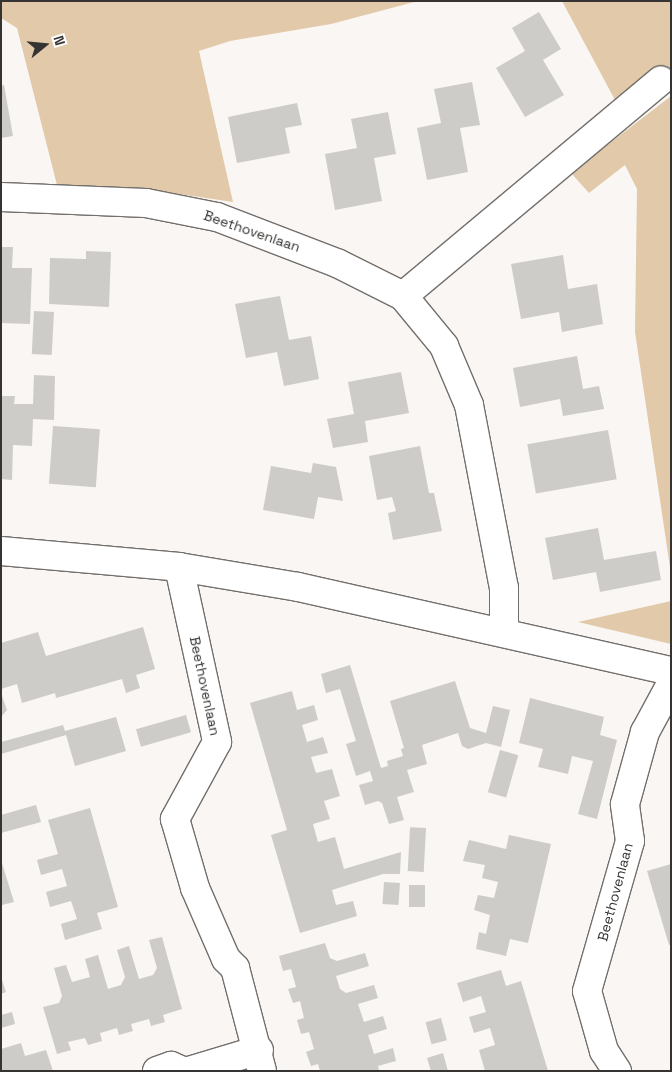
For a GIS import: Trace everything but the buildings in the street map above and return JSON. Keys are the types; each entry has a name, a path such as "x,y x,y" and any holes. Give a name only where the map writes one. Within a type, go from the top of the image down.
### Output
{"street":[{"path":"403,296 661,80"},
{"name":"Beethovenlaan","path":"1,197 146,203 217,216 337,263 403,296 444,346 469,406 504,588 504,632"},
{"path":"1,551 179,567 298,586 671,671"},
{"name":"Beethovenlaan","path":"175,1070 260,1060 236,968 226,959 195,888 175,819 217,742 179,567"},
{"name":"Beethovenlaan","path":"617,1071 604,1051 587,991 630,841 625,804 645,732 671,684"}],"shaded area":[{"path":"1,1 418,1 331,24 230,41 199,51 233,202 152,190 58,189 17,28 1,18"},
{"path":"562,1 671,1 671,67 641,80 615,100"},
{"path":"671,96 671,574 635,332 637,189 625,165 589,193 571,173"},
{"path":"671,601 671,644 578,622"}]}
